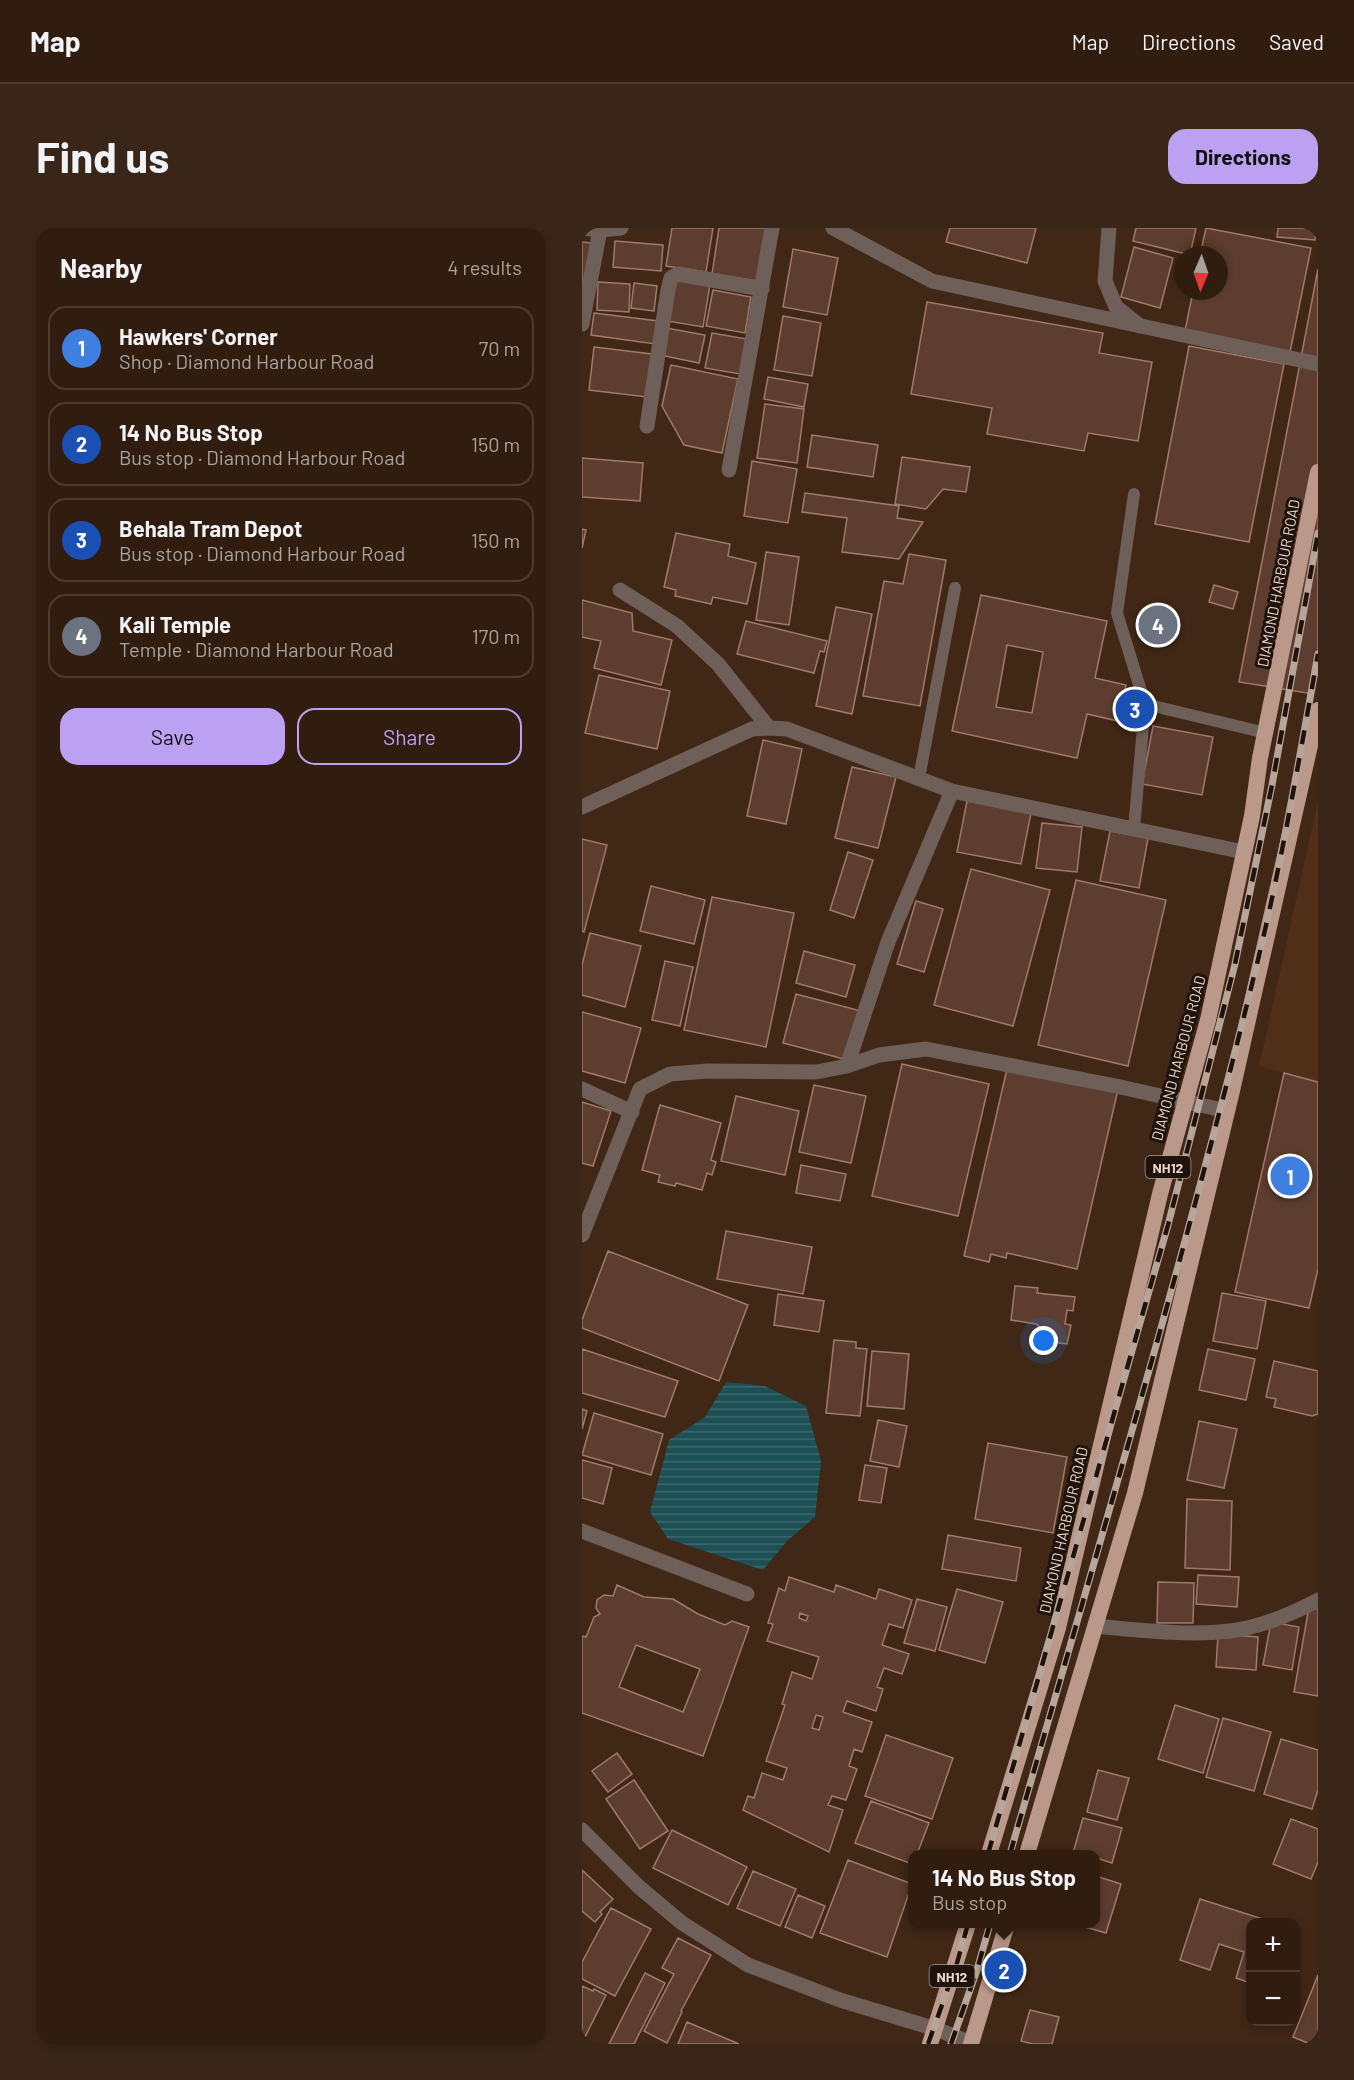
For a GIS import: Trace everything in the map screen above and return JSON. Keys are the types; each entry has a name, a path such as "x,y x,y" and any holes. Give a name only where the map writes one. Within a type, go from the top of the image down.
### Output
{"highway":[{"name":"DIAMOND HARBOUR ROAD","path":"990,1850 1058,1628 1160,1194 1208,1020 1244,852 1318,472"},
{"name":"NH12","path":"1028,1850 1135,1492 1227,1111 1318,710"},
{"name":"NH12","path":"933,2037 966,1928"},
{"name":"NH12","path":"971,2044 1006,1928"}],"street":[{"path":"582,228 600,230 621,228"},
{"path":"729,470 772,228"},
{"path":"833,228 932,281 1318,364"},
{"path":"1109,228 1105,281 1116,307 1140,326"},
{"path":"582,324 600,230"},
{"path":"647,426 671,278 678,274 762,289"},
{"path":"620,590 677,626 718,664 769,728"},
{"path":"582,807 752,729 787,729 952,791 1244,852"},
{"path":"847,1066 888,942 952,791"},
{"path":"582,1235 640,1089 670,1074 708,1071 816,1072 847,1066 879,1055 926,1048 1227,1111"},
{"path":"582,1089 632,1112"},
{"path":"582,1531 747,1594"},
{"path":"1095,1626 1163,1632 1231,1631 1298,1611 1318,1600"},
{"path":"582,1830 639,1887 682,1923 748,1965 933,2037 971,2044"}],"lane":[{"path":"1134,494 1117,613 1145,704 1134,829"},
{"path":"919,778 955,588"},
{"path":"1145,704 1266,734"}],"shaded area":[{"path":"1318,801 1318,1082 1259,1066"}],"water":[{"path":"726,1382 765,1386 806,1406 821,1461 815,1517 787,1541 763,1570 668,1539 650,1512 669,1440 705,1417"}],"building":[{"path":"672,228 713,228 706,272 666,266"},
{"path":"719,228 766,228 757,281 712,274"},
{"path":"950,228 1036,228 1027,263 946,242"},
{"path":"1136,228 1196,228 1192,246 1174,246 1174,251 1133,241"},
{"path":"1206,228 1311,248 1290,352 1185,331 1191,300 1228,300 1228,246 1202,246"},
{"path":"1278,228 1316,228 1315,240 1277,237"},
{"path":"615,241 663,245 661,271 613,267"},
{"path":"582,242 591,243 582,295"},
{"path":"1134,247 1173,258 1160,308 1121,297"},
{"path":"793,249 838,258 827,315 783,307"},
{"path":"1318,269 1318,665 1313,694 1239,682"},
{"path":"675,278 710,284 703,327 667,321"},
{"path":"598,282 630,284 629,312 597,310"},
{"path":"634,283 657,286 654,311 631,308"},
{"path":"713,290 751,297 745,333 706,326"},
{"path":"927,302 1103,333 1099,353 1152,362 1138,441 1088,433 1084,451 987,434 992,408 911,394"},
{"path":"594,313 658,321 655,344 591,335"},
{"path":"783,316 821,323 812,376 774,370"},
{"path":"666,328 705,335 699,363 660,355"},
{"path":"712,333 747,339 740,374 705,368"},
{"path":"1189,346 1284,364 1249,542 1155,524"},
{"path":"594,347 652,354 647,397 589,390"},
{"path":"671,365 738,379 722,453 684,445 662,406"},
{"path":"768,377 808,384 804,407 764,399"},
{"path":"765,404 804,409 797,463 757,458"},
{"path":"812,435 878,445 873,477 807,467"},
{"path":"902,457 970,467 966,492 943,489 926,509 895,504"},
{"path":"582,458 643,463 640,501 582,497"},
{"path":"752,461 797,469 788,523 744,516"},
{"path":"805,493 899,506 897,518 923,522 899,559 842,552 847,518 802,512"},
{"path":"582,529 586,530 582,548"},
{"path":"676,533 730,544 728,556 756,563 747,604 713,597 711,604 675,596 676,590 664,587"},
{"path":"766,552 799,557 789,625 756,620"},
{"path":"909,554 946,560 920,706 863,696 884,581 903,584"},
{"path":"1214,585 1238,592 1233,609 1209,602"},
{"path":"981,595 1107,621 1095,678 1126,685 1118,721 1087,714 1077,758 952,731","holes":["1007,645 1043,652 1032,713 996,707"]},
{"path":"582,600 632,613 633,631 672,640 661,685 594,668 601,641 582,637"},
{"path":"836,607 872,614 852,714 816,706"},
{"path":"746,621 827,641 824,652 820,651 814,673 737,654"},
{"path":"599,675 670,691 657,749 585,733"},
{"path":"1153,726 1213,737 1202,795 1142,784"},
{"path":"763,740 802,749 786,824 747,816"},
{"path":"852,767 896,777 878,848 835,838"},
{"path":"967,801 1031,813 1021,864 957,852"},
{"path":"1042,823 1082,827 1077,872 1036,868"},
{"path":"1110,831 1148,838 1139,888 1100,881"},
{"path":"582,839 607,845 584,932 582,931"},
{"path":"848,852 873,860 854,918 830,910"},
{"path":"971,869 1050,890 1013,1026 934,1005"},
{"path":"1076,880 1166,900 1128,1066 1038,1045"},
{"path":"651,886 705,900 694,944 640,931"},
{"path":"712,897 794,913 766,1047 684,1030"},
{"path":"916,901 943,909 924,972 897,964"},
{"path":"590,933 641,946 625,1007 582,995 582,965"},
{"path":"804,951 855,965 846,997 796,983"},
{"path":"665,961 693,967 680,1026 652,1020"},
{"path":"796,994 861,1011 848,1060 783,1043"},
{"path":"582,1012 641,1028 625,1083 582,1071"},
{"path":"1009,1060 1119,1085 1077,1269 1007,1253 1006,1258 991,1254 989,1262 964,1256"},
{"path":"902,1064 989,1084 958,1216 872,1196"},
{"path":"1284,1073 1318,1082 1318,1269 1309,1308 1235,1292"},
{"path":"814,1085 866,1096 851,1163 799,1152"},
{"path":"736,1096 799,1111 785,1175 721,1161"},
{"path":"582,1102 611,1111 593,1166 582,1163"},
{"path":"660,1105 721,1123 711,1160 716,1162 712,1175 707,1173 702,1190 676,1183 675,1186 658,1182 660,1175 642,1170"},
{"path":"801,1165 846,1174 840,1201 796,1193"},
{"path":"726,1231 812,1247 803,1294 717,1279"},
{"path":"608,1251 748,1305 719,1381 582,1328 582,1320"},
{"path":"1015,1286 1038,1288 1037,1293 1075,1297 1073,1311 1067,1310 1065,1324 1071,1325 1067,1344 1059,1343 1036,1324 1011,1320"},
{"path":"1222,1293 1266,1301 1257,1349 1213,1341"},
{"path":"778,1294 824,1301 819,1332 774,1325"},
{"path":"834,1340 856,1342 856,1348 867,1349 860,1416 826,1413"},
{"path":"582,1349 678,1381 665,1417 582,1393"},
{"path":"1208,1349 1255,1359 1246,1400 1199,1390"},
{"path":"872,1351 909,1354 904,1409 867,1406"},
{"path":"1274,1361 1318,1371 1318,1414 1312,1416 1274,1407 1276,1399 1266,1397"},
{"path":"582,1409 587,1411 582,1429"},
{"path":"594,1413 663,1434 651,1475 582,1455"},
{"path":"878,1420 907,1426 899,1467 870,1461"},
{"path":"1199,1421 1237,1429 1224,1488 1187,1480"},
{"path":"988,1443 1067,1457 1053,1533 975,1519"},
{"path":"582,1460 612,1468 603,1504 582,1498"},
{"path":"865,1465 887,1468 881,1503 859,1500"},
{"path":"1187,1499 1232,1501 1230,1570 1185,1568"},
{"path":"948,1535 1021,1548 1016,1581 942,1569"},
{"path":"1198,1575 1239,1577 1237,1607 1196,1604"},
{"path":"789,1577 834,1592 836,1585 876,1599 879,1589 912,1600 903,1628 889,1624 882,1645 909,1654 902,1674 884,1668 877,1687 883,1689 876,1711 847,1701 843,1712 872,1722 862,1752 854,1749 849,1766 857,1769 846,1800 832,1796 828,1805 843,1810 829,1852 743,1810 748,1796 754,1798 762,1773 783,1780 787,1768 766,1761 785,1705 782,1704 792,1672 812,1679 819,1657 767,1641 773,1624 768,1623 779,1588 785,1591","holes":["800,1613 808,1616 806,1621 799,1618","816,1715 823,1717 819,1730 812,1728"]},
{"path":"1158,1582 1194,1583 1193,1623 1157,1623"},
{"path":"617,1585 644,1597 673,1599 698,1614 725,1625 732,1621 749,1627 703,1756 582,1713 582,1636 586,1637 594,1617 600,1614 596,1608 597,1600 604,1595 613,1596","holes":["636,1645 700,1669 683,1712 619,1687"]},
{"path":"957,1589 1003,1602 985,1663 939,1650"},
{"path":"917,1599 947,1607 935,1651 904,1643"},
{"path":"1309,1607 1318,1609 1318,1696 1294,1692"},
{"path":"1271,1622 1299,1627 1292,1670 1263,1665"},
{"path":"1218,1634 1258,1637 1256,1670 1216,1667"},
{"path":"1175,1705 1219,1719 1203,1773 1158,1759"},
{"path":"1223,1718 1271,1732 1254,1791 1206,1777"},
{"path":"886,1735 953,1758 932,1819 865,1796"},
{"path":"1281,1739 1318,1750 1318,1790 1312,1809 1264,1794"},
{"path":"617,1753 632,1774 608,1792 592,1771"},
{"path":"1098,1770 1129,1778 1117,1820 1087,1812"},
{"path":"634,1780 668,1831 640,1849 606,1799"},
{"path":"871,1801 929,1823 919,1850 908,1850 908,1863 855,1843"},
{"path":"1083,1818 1122,1828 1112,1863 1100,1859 1100,1850 1074,1850"},
{"path":"1291,1819 1318,1829 1318,1862 1311,1879 1273,1864"},
{"path":"672,1830 747,1867 728,1905 653,1868"},
{"path":"848,1860 908,1882 908,1896 887,1957 820,1933"},
{"path":"582,1870 613,1899 600,1912 602,1914 595,1922 582,1911"},
{"path":"753,1871 796,1889 780,1926 737,1908"},
{"path":"1100,1877 1121,1884 1106,1933 1089,1928 1100,1928"},
{"path":"798,1895 825,1906 812,1938 785,1927"},
{"path":"1200,1899 1259,1918 1246,1918 1246,1982 1236,1978 1244,1952 1219,1944 1210,1970 1180,1960"},
{"path":"611,1908 651,1929 615,1996 582,1979 582,1962"},
{"path":"678,1938 711,1955 667,2043 644,2031 674,1974 662,1968"},
{"path":"645,1973 665,1983 634,2044 609,2044"},
{"path":"1318,1975 1318,2044 1310,2044 1293,2037 1297,2026 1300,2026 1300,2020"},
{"path":"582,1986 606,1995 582,2043"},
{"path":"1030,2010 1059,2017 1052,2044 1033,2044 1021,2041"},
{"path":"687,2022 739,2044 678,2044"}],"railway":[{"path":"989,1850 1168,1225 1235,964 1272,785 1318,533"},
{"path":"1011,1850 1137,1414 1227,1083 1273,893 1318,654"},
{"path":"928,2044 967,1928"},
{"path":"951,2044 989,1928"}],"place":[{"name":"Kali Temple","path":"1158,625"},
{"name":"Behala Tram Depot","path":"1135,709"},
{"name":"Hawkers' Corner","path":"1290,1176"},
{"name":"14 No Bus Stop","path":"1004,1970"}]}
